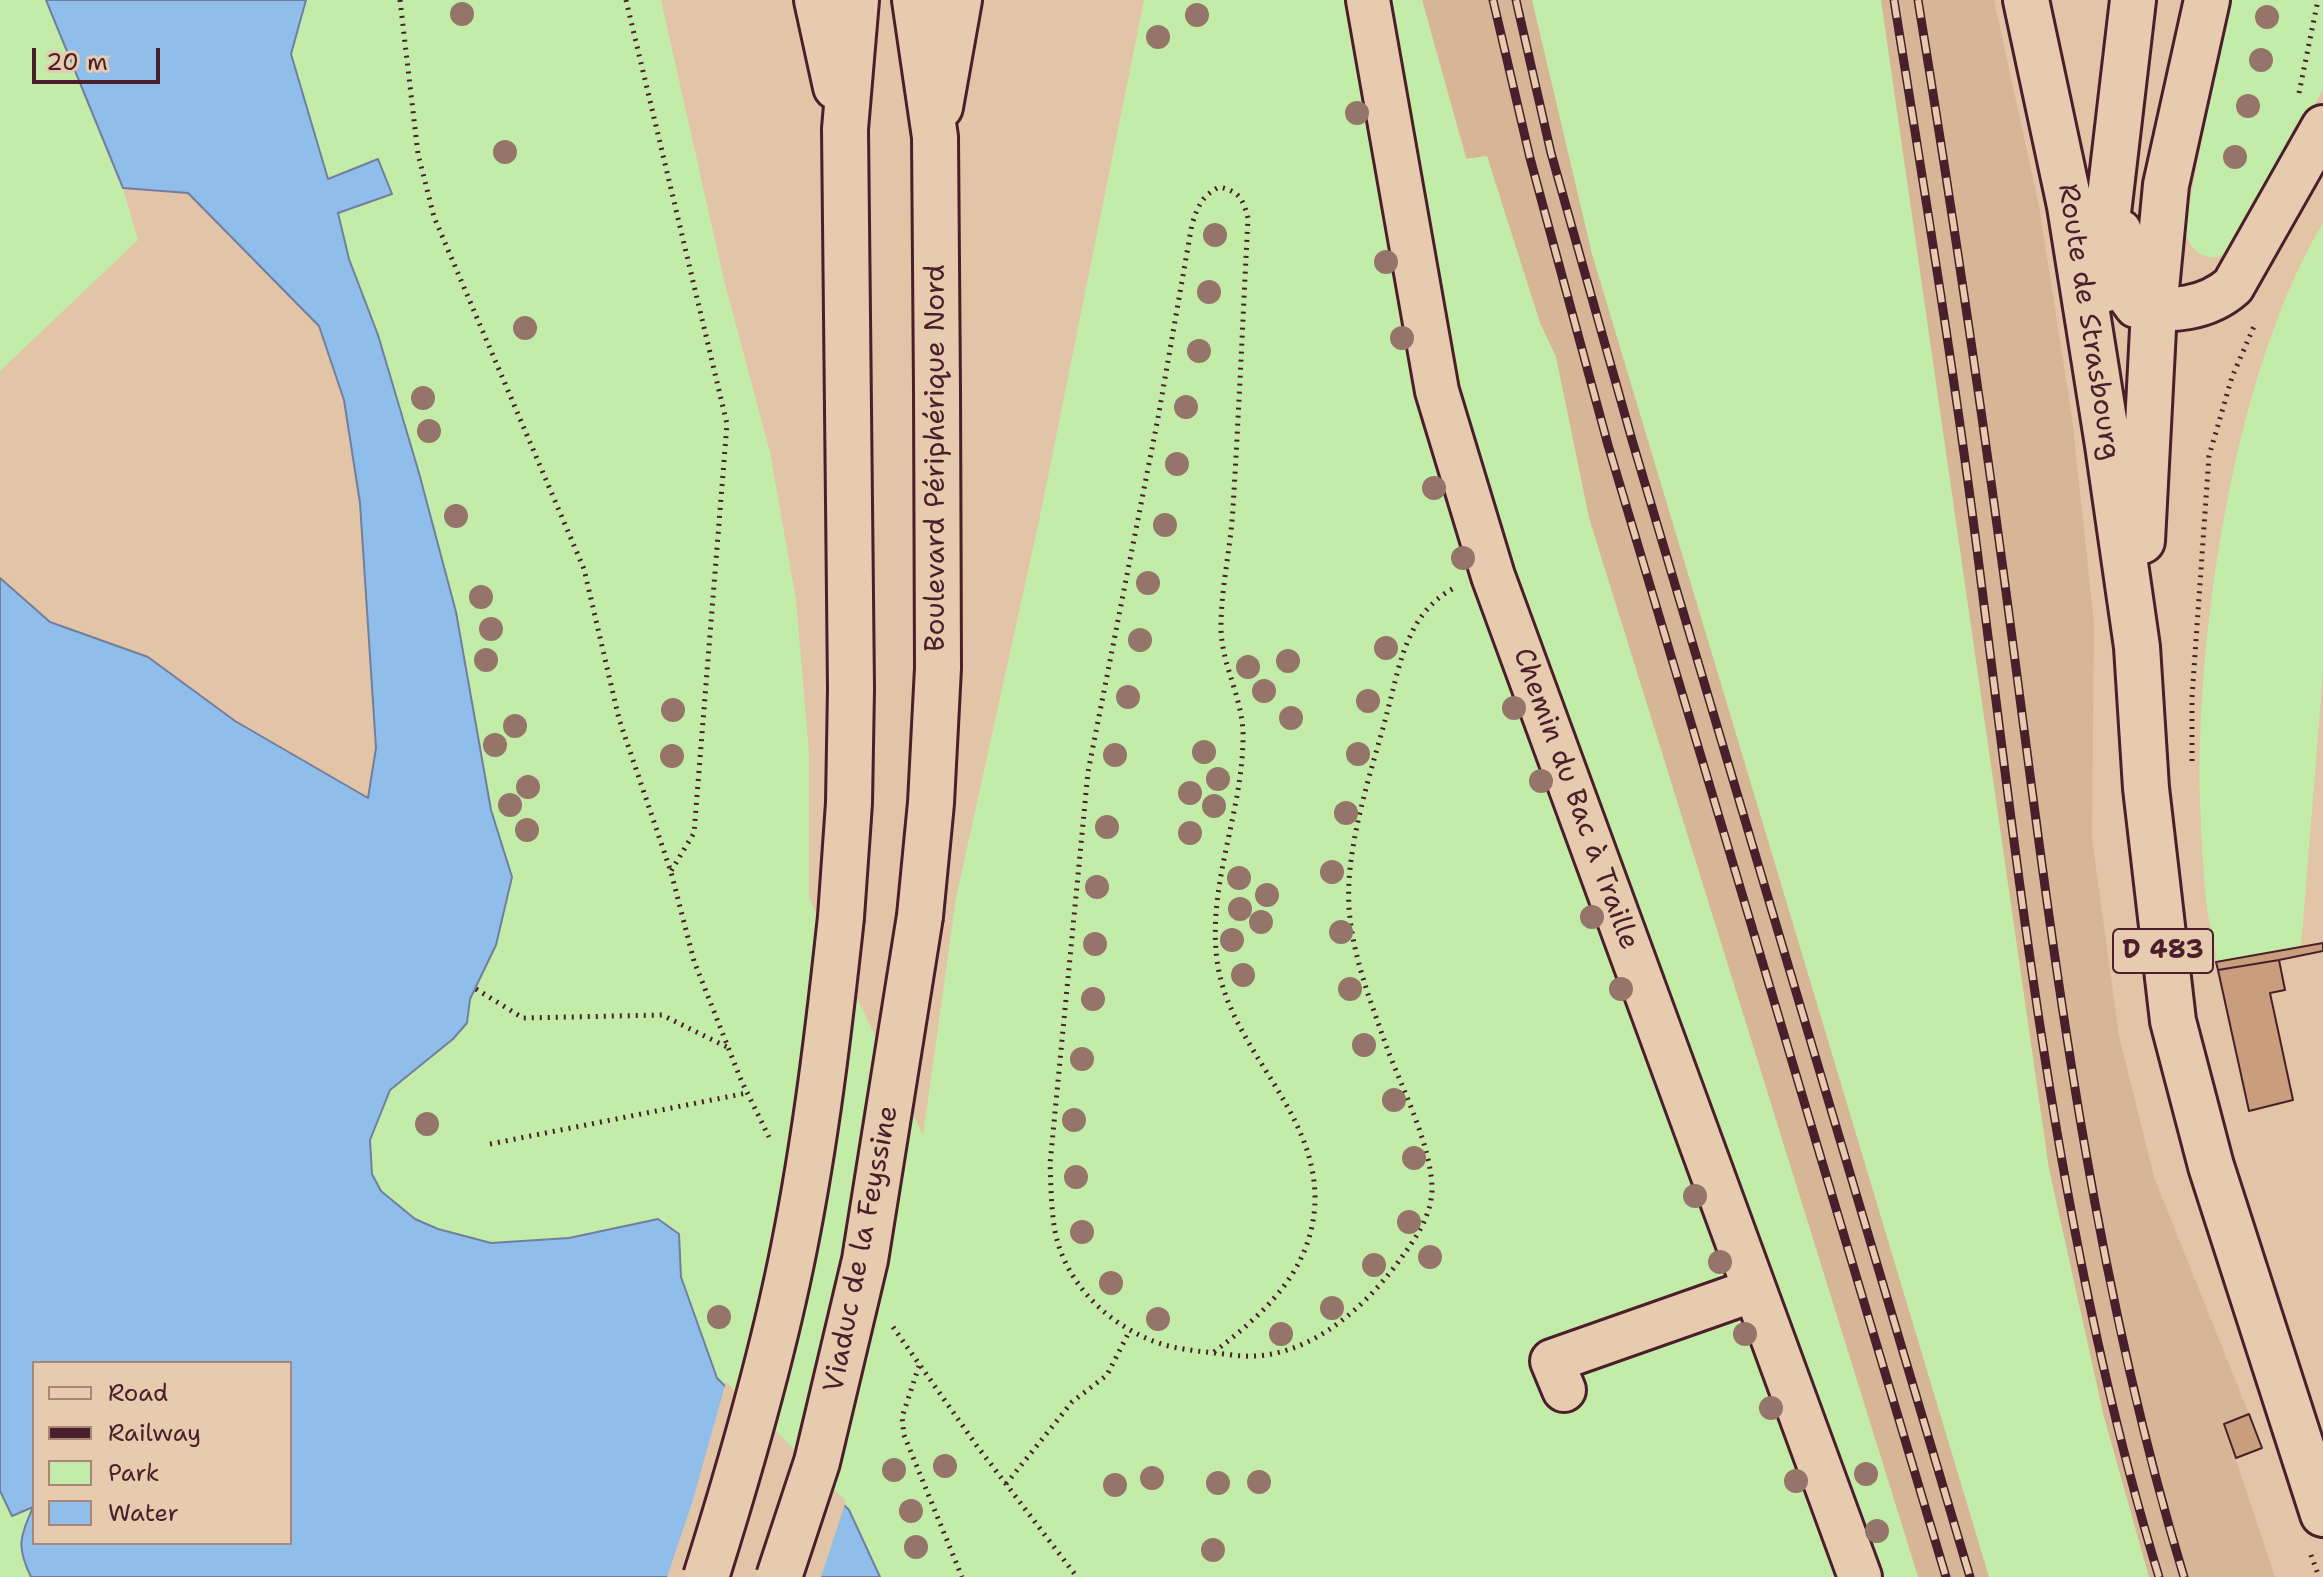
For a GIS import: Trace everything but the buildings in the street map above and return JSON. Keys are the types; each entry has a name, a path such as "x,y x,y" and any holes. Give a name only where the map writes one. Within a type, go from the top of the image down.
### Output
{"main road":[{"path":"817,0 845,129"},
{"path":"706,1577 745,1454 794,1249 825,1068 841,917 849,803 851,689 845,129 856,0"},
{"name":"Boulevard Périphérique Nord","path":"915,0 935,137 938,668 931,803 920,916"},
{"path":"935,137 959,0"},
{"name":"Route de Strasbourg","path":"2026,0 2070,206 2137,647 2166,981 2188,1086 2323,1514"},
{"path":"2108,445 2102,264 2133,0"},
{"path":"2166,185 2179,0"},
{"name":"Route de Strasbourg","path":"2137,647 2154,310 2166,185 2207,0"},
{"name":"Viaduc de la Feyssine","path":"779,1577 817,1462 865,1260 920,916"},
{"name":"Route de Strasbourg","path":"2238,1246 2323,1444"}],"street":[{"name":"Chemin du Bac à Traille","path":"1368,0 1437,391 1493,576 1860,1577"},
{"path":"2115,166 2125,291 2136,306 2154,310 2215,302 2233,286 2316,138"},
{"path":"1564,1390 1552,1361 1754,1290"}],"path":[{"path":"400,0 418,154 434,217 584,569 619,719 671,872 694,961 747,1093 777,1150"},
{"path":"626,0 727,424 694,833 671,872"},
{"path":"2316,138 2289,135 2318,0"},
{"path":"1214,1352 1263,1312 1285,1287 1303,1257 1312,1227 1315,1196 1310,1165 1292,1113 1222,990 1215,945 1216,904 1243,734 1221,627 1233,510 1248,218 1243,199 1232,189 1219,187 1198,205 1192,224 1158,418 1091,748 1052,1123 1053,1216 1066,1267 1096,1304 1130,1330 1163,1345 1239,1356 1304,1343 1332,1329 1385,1281 1422,1226 1430,1207 1430,1167 1361,974 1349,917 1351,864 1406,643 1420,615 1438,597 1456,587 1493,576"},
{"path":"2192,772 2192,697 2209,456 2232,377 2261,313"},
{"path":"476,989 523,1018 662,1015 728,1048"},
{"path":"490,1144 747,1093"},
{"path":"886,1316 1077,1577"},
{"path":"1006,1484 1072,1402 1107,1375 1130,1330"},
{"path":"920,1365 902,1417 904,1435 962,1577"}],"shaded area":[{"path":"1422,0 1994,0 2039,206 2072,417 2094,623 2092,838 2119,1036 2154,1177 2249,1414 2224,1424 2275,1577 1918,1577 1589,518 1556,357 1540,323 1486,156 1467,159"}],"green space":[{"path":"0,0 46,0 123,188 138,240 0,371"},
{"path":"306,0 661,0 724,280 770,452 796,600 809,752 809,898 923,1135 956,898 1040,516 1144,0 1422,0 1466,159 1487,156 1540,323 1556,357 1589,518 1918,1577 880,1577 849,1510 717,1378 681,1277 679,1234 491,1243 438,1229 415,1219 381,1191 372,1174 370,1140 390,1090 453,1039 467,1023 470,999 512,877 491,810 419,473 378,335 349,259 338,212 391,194 367,165 328,179 291,54"},
{"path":"1532,0 1881,0 2049,1169 2104,1417 2149,1577 1989,1577 1592,254"},
{"path":"2229,0 2323,0 2323,90 2234,247 2211,257 2198,252 2184,231"},
{"path":"2323,223 2323,673 2301,947 2216,962 2206,895 2200,799 2205,658 2214,581 2244,424 2266,350 2292,282"},
{"path":"0,1491 12,1516 32,1508 22,1542 23,1557 31,1577 0,1577"}],"water":[{"path":"46,0 306,0 291,54 328,179 378,159 392,194 338,213 349,259 378,335 419,473 456,612 491,810 512,877 496,945 470,999 467,1023 453,1039 390,1090 370,1140 372,1174 381,1191 415,1219 438,1229 491,1243 569,1238 658,1219 679,1234 681,1277 717,1378 849,1510 880,1577 31,1577 23,1557 22,1542 32,1510 32,1545 292,1545 292,1361 32,1361 32,1507 12,1516 0,1491 0,578 50,622 148,657 235,721 368,798 376,748 360,503 344,400 319,326 188,193 123,188"}],"pier":[{"path":"726,1382 846,1501 821,1577 667,1577 692,1503"}],"railway":[{"path":"1493,0 1530,158 1608,445 1946,1577"},
{"path":"1516,0 1551,153 1632,440 1970,1577"},
{"path":"1894,0 1960,423 2028,948 2069,1202 2124,1453 2159,1577"},
{"path":"1918,0 1980,403 2079,1115 2124,1348 2184,1577"}]}
